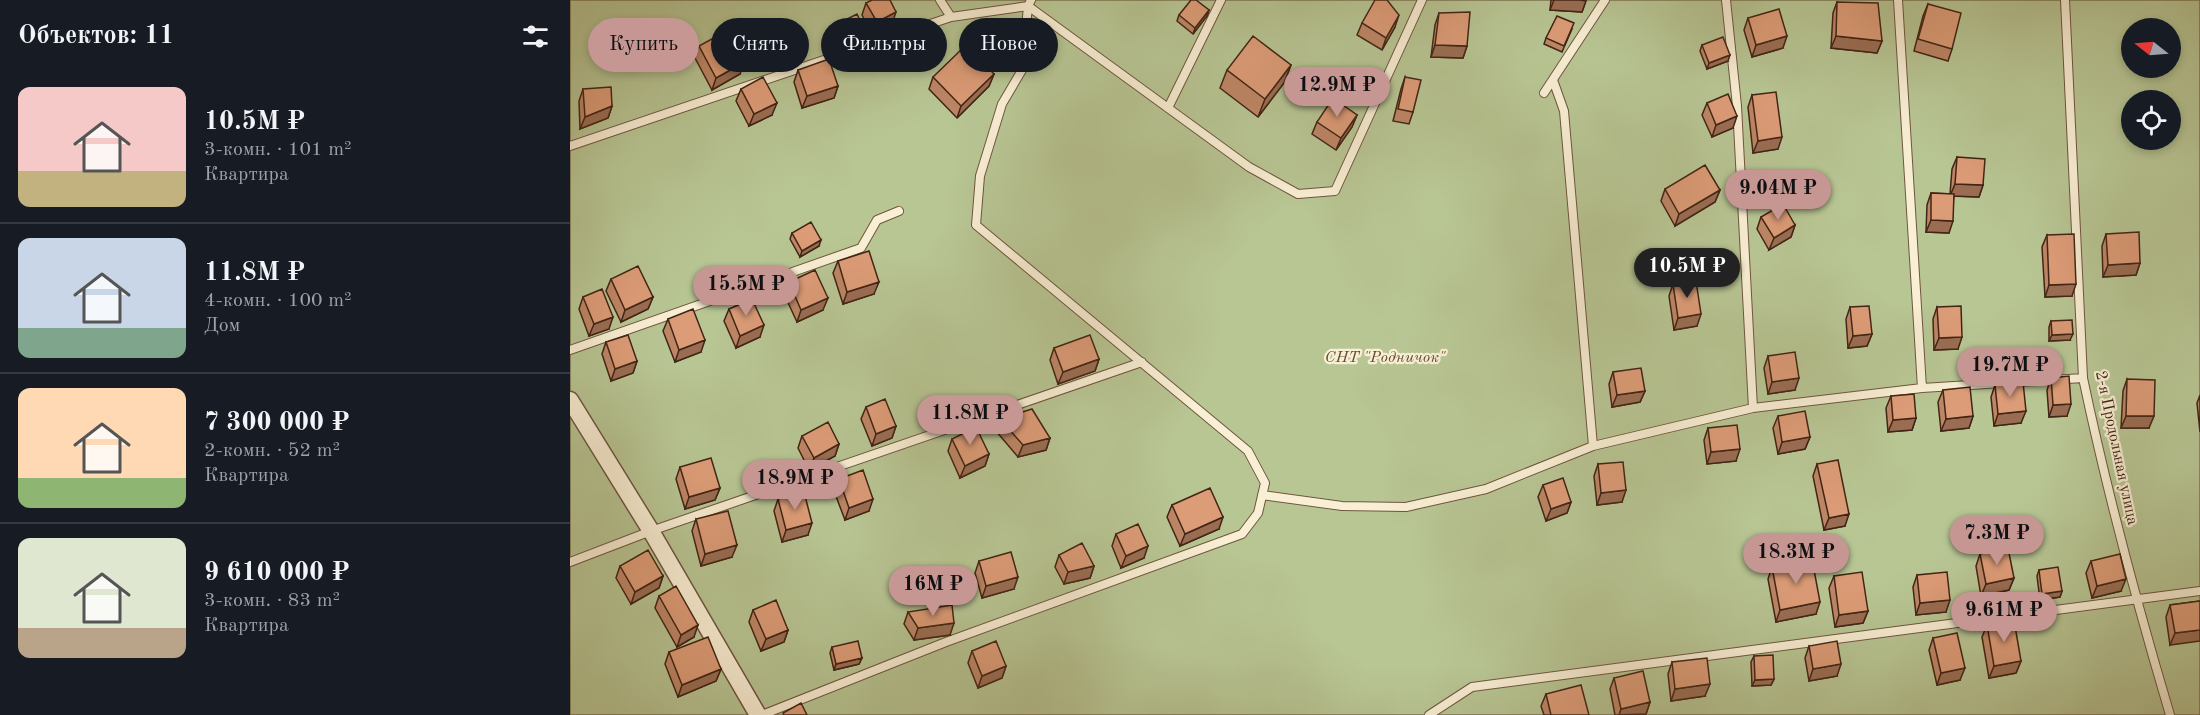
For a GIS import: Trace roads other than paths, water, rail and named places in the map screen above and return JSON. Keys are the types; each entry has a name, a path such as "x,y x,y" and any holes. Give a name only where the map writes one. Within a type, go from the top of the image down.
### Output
{"street":[{"path":"570,400 760,715"}],"lane":[{"path":"940,0 951,16"},
{"path":"1168,108 1221,0"},
{"path":"570,146 951,16 1030,3 1249,167 1298,194 1335,191 1422,0"},
{"path":"1544,93 1605,0"},
{"path":"1726,0 1737,106 1753,408"},
{"path":"1898,0 1922,388"},
{"name":"2-я Продольная улица","path":"2065,0 2083,378 2135,599 2170,715"},
{"path":"760,715 946,642 1242,534 1258,513 1265,483 1248,451 976,225 980,176 1002,104 1022,70 1030,3"},
{"path":"1552,80 1564,111 1593,446"},
{"path":"570,350 861,248 877,220 899,211"},
{"path":"570,562 651,531 1142,362"},
{"path":"1262,495 1342,506 1406,507 1486,489 1593,446 1753,408 1922,388 2083,378"},
{"path":"1429,715 1472,687 2200,591"}],"park label":[{"name":"СНТ \"Родничок\"","path":"1385,358"}]}
